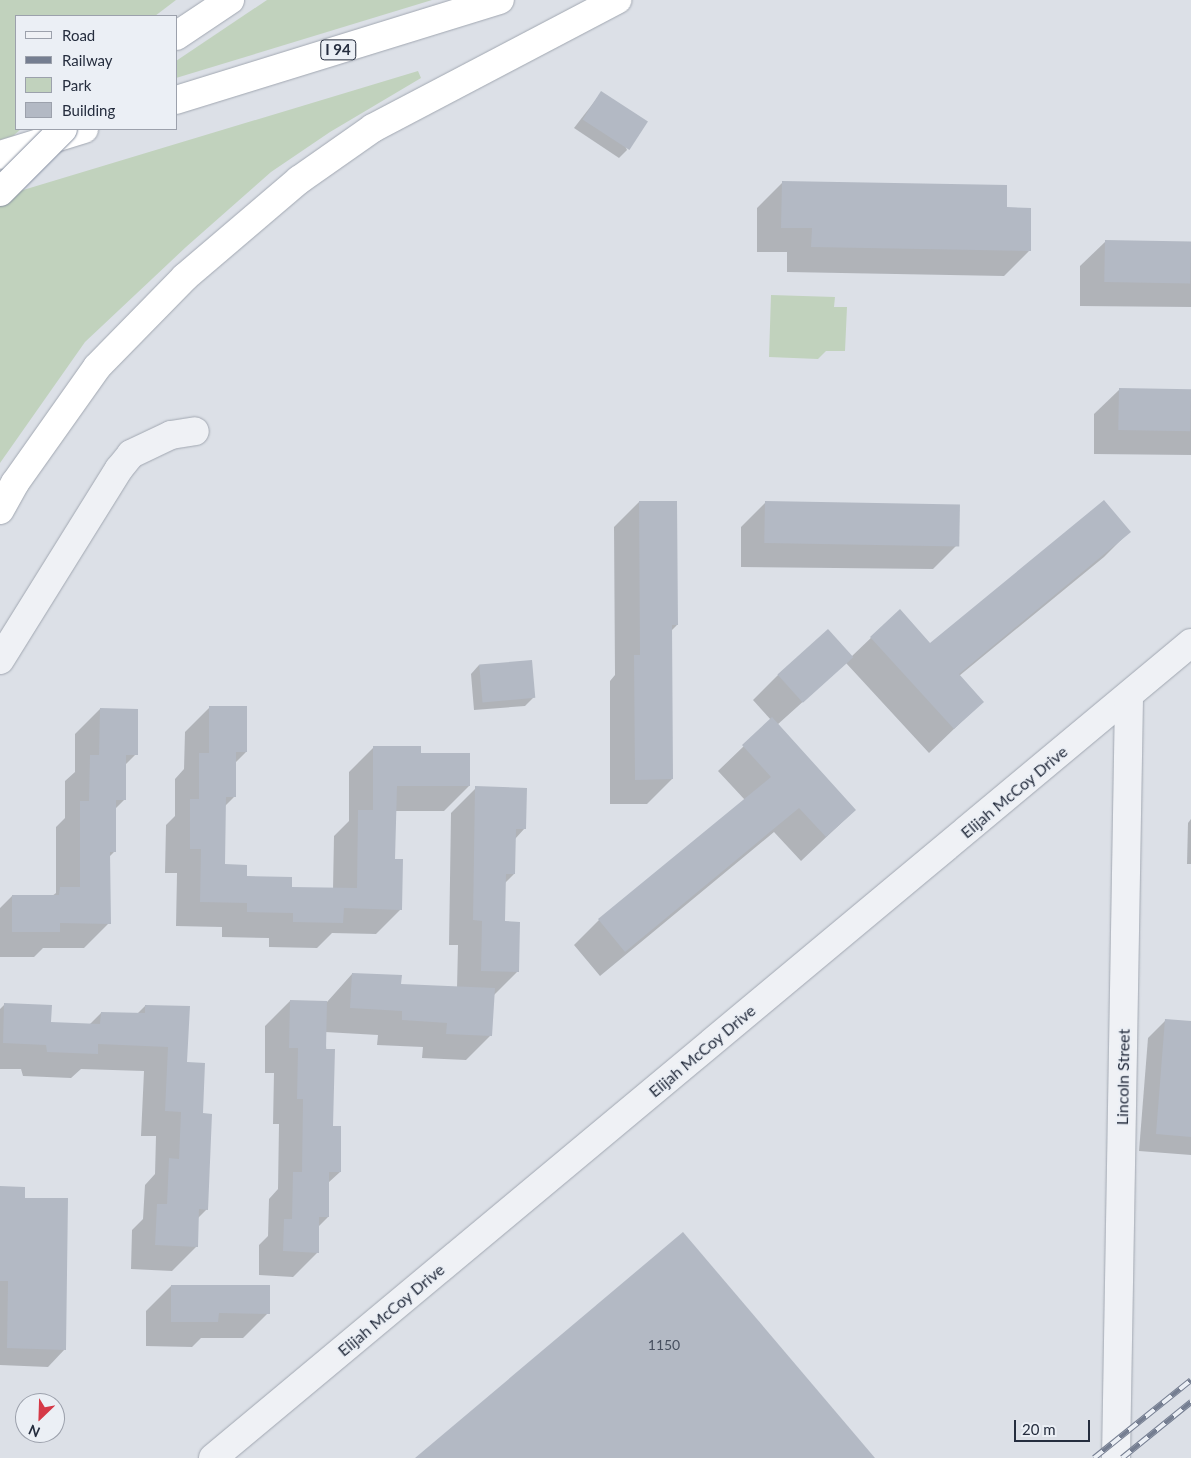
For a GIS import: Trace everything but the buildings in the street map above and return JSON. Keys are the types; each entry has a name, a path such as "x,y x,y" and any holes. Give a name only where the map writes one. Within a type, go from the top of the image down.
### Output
{"highway":[{"path":"178,35 230,0"},
{"name":"I 94","path":"178,99 500,0"},
{"path":"0,510 15,483 97,367 185,277 299,180 373,128 617,0"},
{"path":"0,192 62,130"},
{"path":"0,155 81,130"}],"street":[{"path":"0,660 21,621 125,461 132,454 171,435 195,431"},
{"name":"Elijah McCoy Drive","path":"213,1458 1191,643"},
{"name":"Lincoln Street","path":"1116,1458 1129,696"}],"green space":[{"path":"0,0 176,0 156,15 15,15 15,130 20,130 13,136 0,140"},
{"path":"267,0 432,0 178,77 178,60"},
{"path":"418,71 421,78 330,132 271,172 186,247 85,342 0,463 0,197"},
{"path":"771,295 835,297 834,307 847,307 845,351 826,351 818,359 769,357"}],"railway":[{"path":"1094,1458 1191,1380"},
{"path":"1122,1458 1191,1402"}]}
